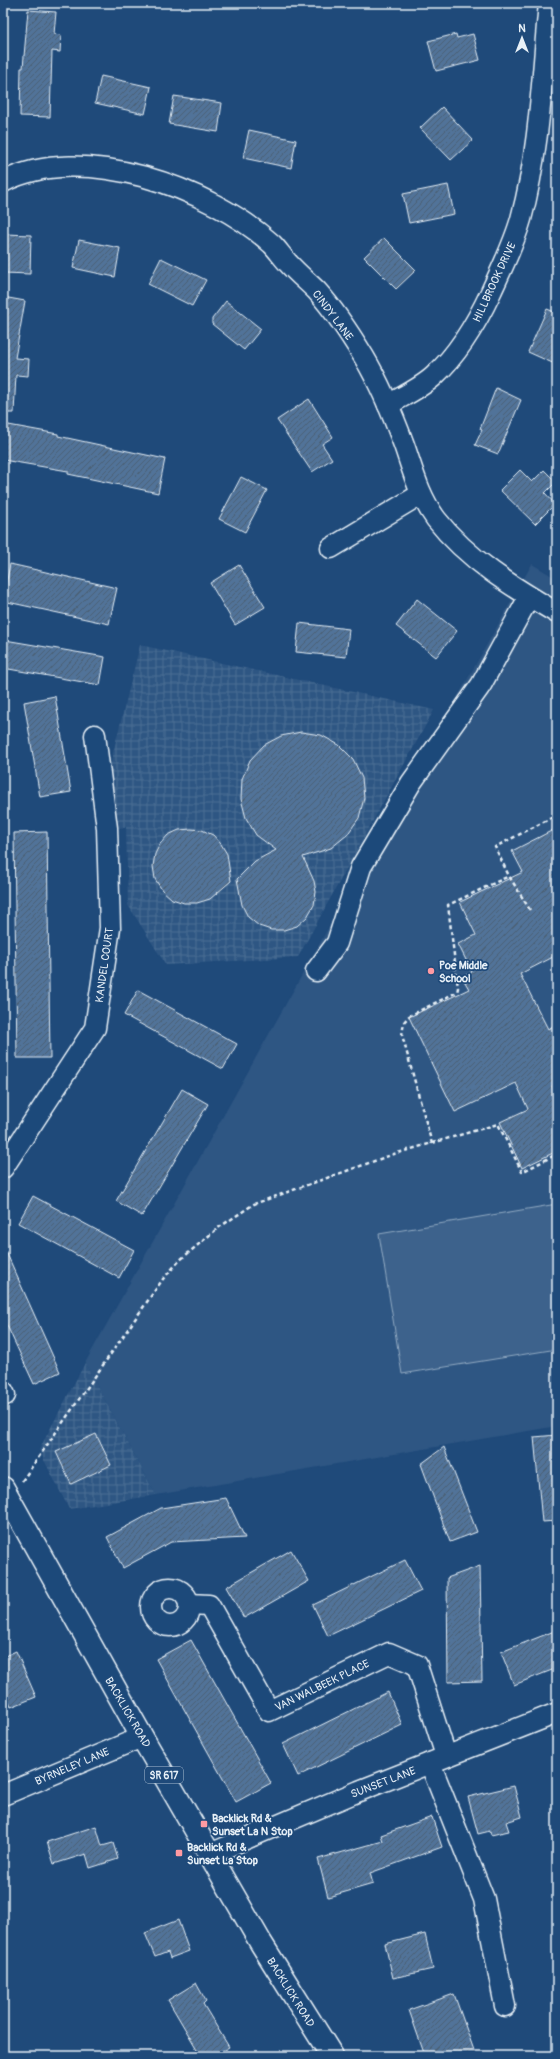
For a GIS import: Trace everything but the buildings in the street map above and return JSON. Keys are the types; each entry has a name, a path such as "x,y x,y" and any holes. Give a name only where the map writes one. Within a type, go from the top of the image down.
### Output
{"main road":[{"name":"BACKLICK ROAD","path":"5,1491 142,1737 261,1943 332,2056"}],"street":[{"name":"HILLBROOK DRIVE","path":"388,405 423,385 450,360 476,322 507,258 520,220 529,186 536,136 549,3"},
{"name":"CINDY LANE","path":"3,182 13,176 38,169 76,166 109,169 142,176 174,186 228,213 273,245 334,312 365,358 388,405 421,494 435,518 452,537 478,561 514,588 557,613"},
{"path":"331,548 421,494"},
{"path":"316,971 337,943 361,867 411,783 481,685 529,597"},
{"name":"KANDEL COURT","path":"3,1168 95,1028 110,928 107,828 95,735"},
{"name":"VAN WALBEEK PLACE","path":"189,1604 209,1605 269,1711 389,1653 416,1665 438,1760"},
{"name":"SUNSET LANE","path":"210,1854 557,1712"},
{"name":"BYRNELEY LANE","path":"3,1795 142,1737"},
{"path":"438,1760 484,1899 504,2006"}],"path":[{"path":"530,910 509,876 494,846 557,815"},
{"path":"432,1144 402,1035 404,1022 409,1016 457,992 458,988 448,905 509,876"},
{"path":"5,1491 20,1484 164,1279 180,1260 218,1228 254,1204 394,1154 498,1124 522,1172 557,1154"}],"shaded area":[{"name":"Poe Middle School","path":"532,564 557,579 557,1426 156,1495 85,1363"},
{"path":"140,645 434,710 298,957 166,965 128,905 126,827 111,828 109,769"},
{"path":"557,1204 557,1349 402,1374 379,1234"},
{"path":"85,1363 156,1495 69,1509 39,1450"}],"place":[{"name":"Poe Middle School","path":"431,971"},
{"name":"Backlick Rd & Sunset La N Stop","path":"204,1824"},
{"name":"Backlick Rd & Sunset La Stop","path":"179,1853"}]}
